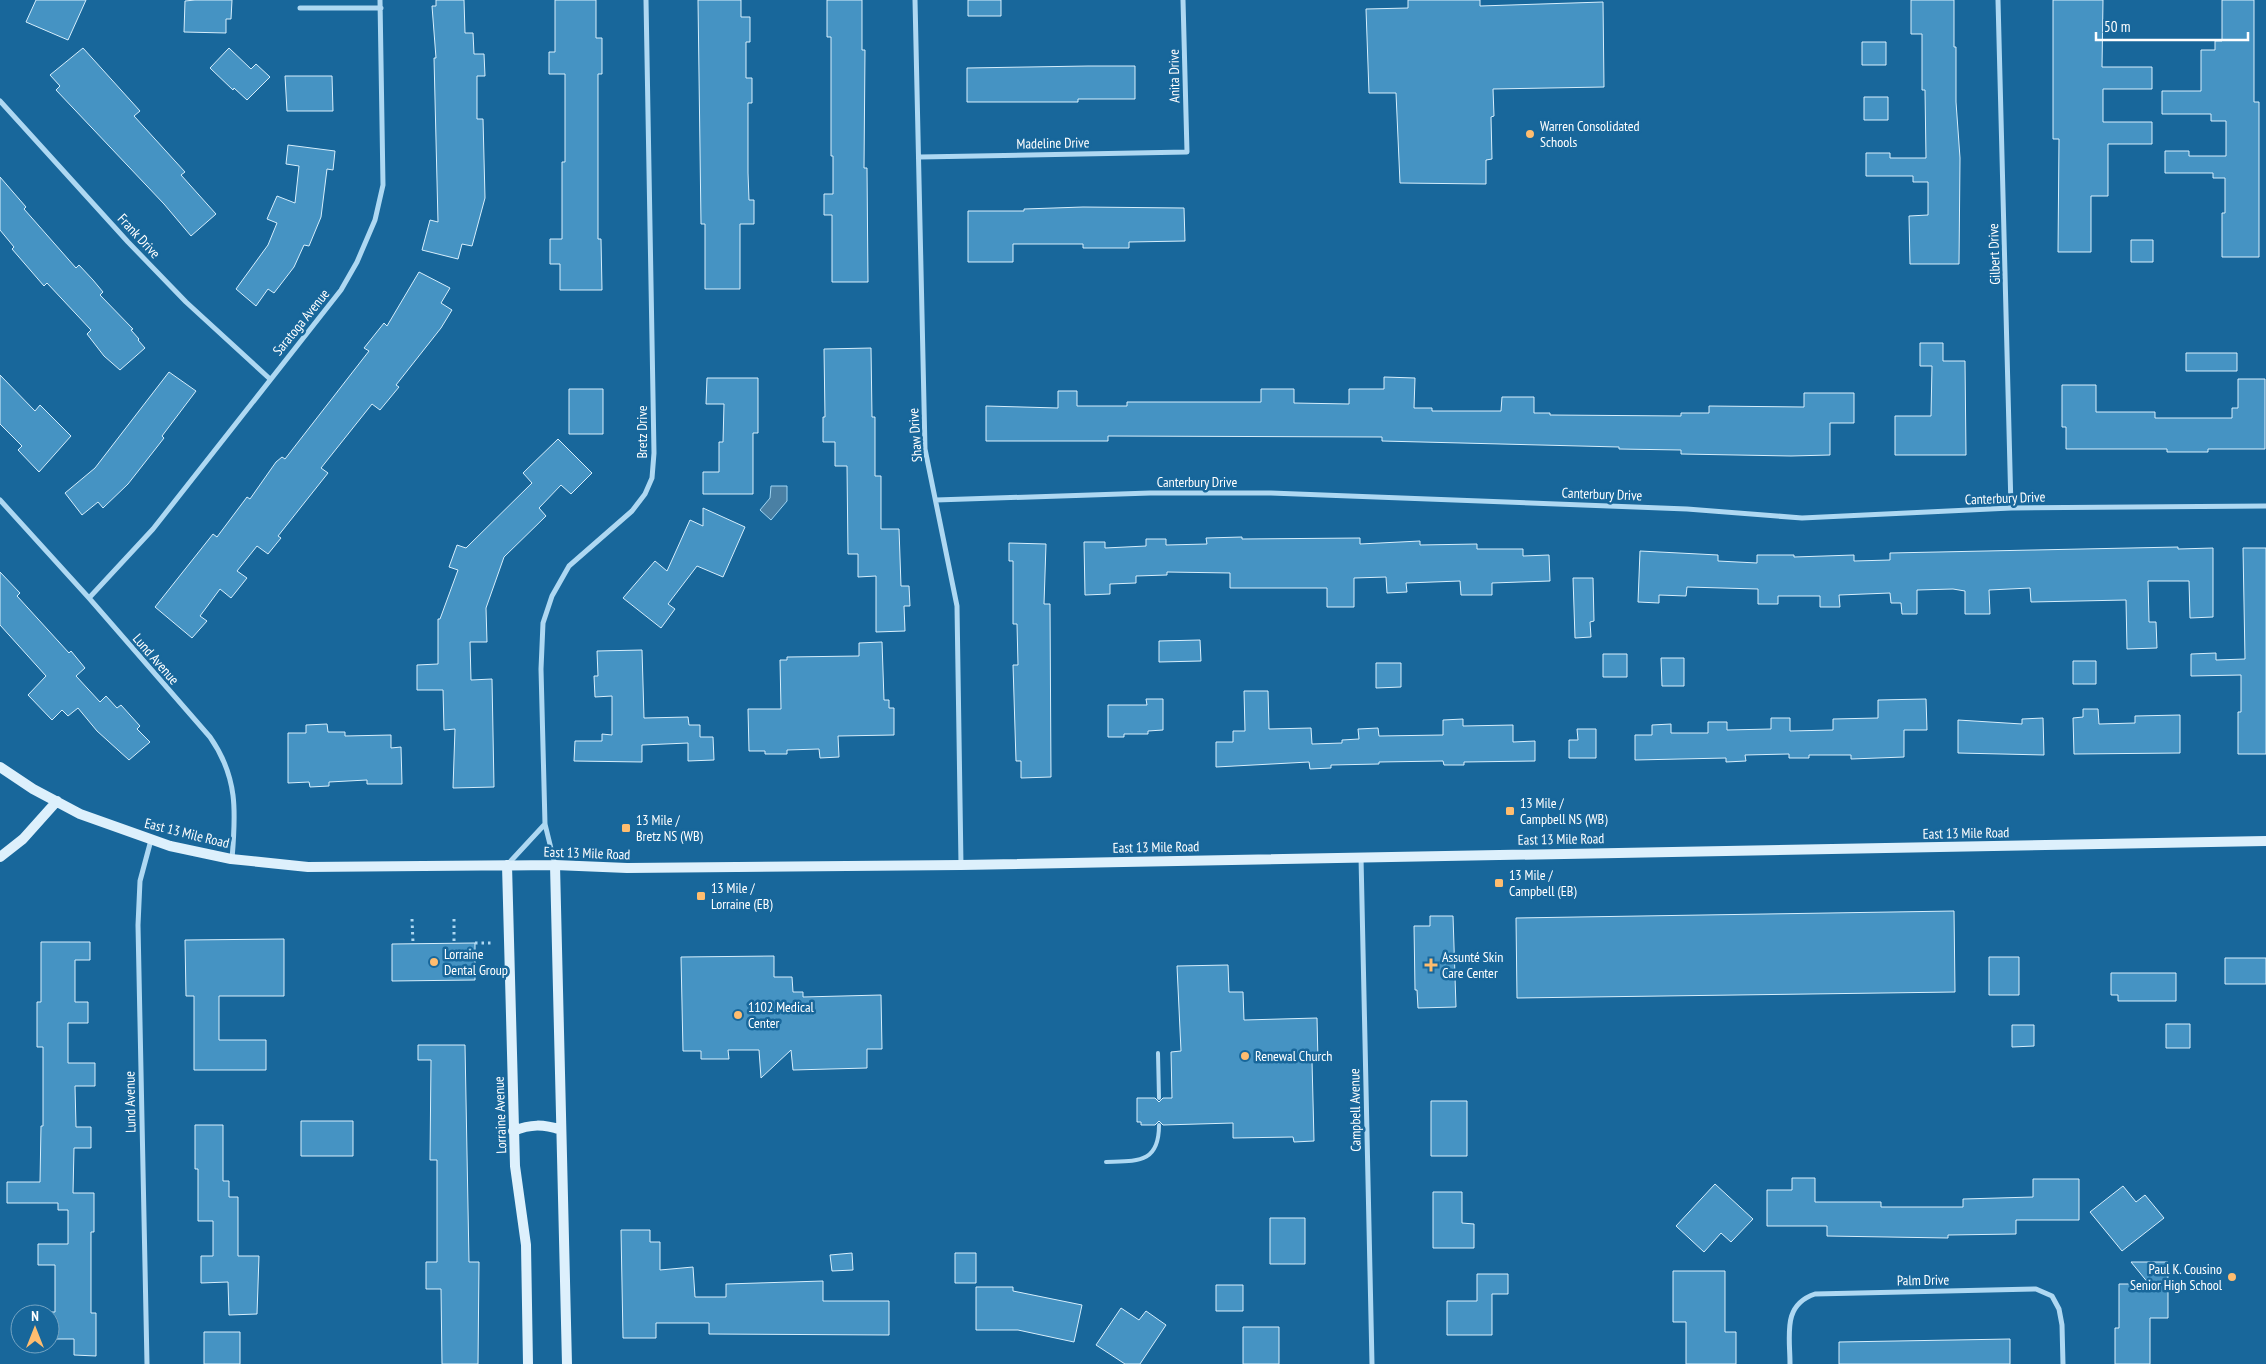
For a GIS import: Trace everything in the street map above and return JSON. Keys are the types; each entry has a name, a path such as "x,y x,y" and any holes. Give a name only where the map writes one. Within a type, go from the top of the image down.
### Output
{"main road":[{"name":"East 13 Mile Road","path":"0,768 80,814 170,846 232,859 300,866 345,868 507,865 627,868 961,865 1361,856 2266,841"},
{"path":"0,857 23,839 57,801"},
{"name":"Lorraine Avenue","path":"507,865 516,1186 526,1245 528,1364"},
{"path":"555,865 567,1364"},
{"path":"514,1131 536,1124 562,1130"}],"street":[{"name":"Saratoga Avenue","path":"89,598 153,530 341,290 357,262 375,220 383,185 380,0"},
{"name":"Bretz Drive","path":"555,865 545,824 541,670 543,623 552,596 569,566 632,512 645,494 652,478 654,453 646,0"},
{"name":"Shaw Drive","path":"916,0 925,449 957,606 961,865"},
{"name":"Anita Drive","path":"1183,0 1187,152"},
{"name":"Gilbert Drive","path":"1998,0 2012,508"},
{"path":"300,8 380,8"},
{"name":"Frank Drive","path":"0,101 128,242 180,296 270,379"},
{"name":"Madeline Drive","path":"920,157 1187,152"},
{"name":"Canterbury Drive","path":"936,500 1150,494 1271,493 1687,509 1802,518 2012,508 2266,506"},
{"name":"Lund Avenue","path":"0,500 89,598 210,737 221,753 233,791 236,818 232,859"},
{"path":"507,865 545,824"},
{"name":"Lund Avenue","path":"147,1364 138,925 140,881 151,840"},
{"name":"Campbell Avenue","path":"1361,856 1372,1364"},
{"name":"Palm Drive","path":"1790,1364 1789,1324 1791,1314 1804,1297 1815,1294 2036,1289 2052,1296 2059,1309 2062,1325 2063,1364"}],"lane":[{"path":"1158,1053 1159,1098"},
{"path":"1106,1162 1138,1161 1146,1158 1157,1144 1159,1125"}],"path":[{"path":"454,918 454,943"},
{"path":"412,919 414,943"},
{"path":"475,943 493,943"}],"water":[{"path":"771,486 787,486 787,501 771,520 760,510 770,498"}],"building":[{"path":"36,0 86,0 68,40 26,22"},
{"path":"232,0 231,19 226,19 226,33 184,32 185,1"},
{"path":"436,0 464,0 465,33 473,33 474,54 484,54 485,76 477,76 477,119 483,119 485,198 472,246 462,244 458,259 422,250 430,220 438,222 434,58 436,58 432,6 436,6"},
{"path":"555,0 596,0 596,38 602,38 602,74 598,74 598,239 601,239 602,290 560,290 560,264 550,264 550,239 562,239 562,162 565,162 565,74 549,74 549,52 555,52"},
{"path":"698,0 741,0 741,17 750,17 750,42 746,42 746,78 752,78 752,103 748,103 748,173 749,200 754,200 754,224 740,224 740,289 705,289 705,224 701,224"},
{"path":"827,0 862,0 862,50 865,50 864,168 867,168 868,282 832,282 832,215 824,215 824,194 833,194 833,156 831,156 831,37 827,37"},
{"path":"968,0 1001,0 1001,16 968,16"},
{"path":"1408,0 1480,0 1480,6 1603,2 1604,87 1493,89 1494,116 1491,117 1492,159 1486,160 1486,184 1400,183 1396,93 1369,93 1366,9 1408,8"},
{"path":"1911,0 1954,0 1956,102 1960,158 1959,264 1910,264 1909,216 1928,215 1928,182 1913,182 1913,176 1866,176 1866,153 1890,153 1890,158 1926,158 1925,90 1922,90 1922,34 1911,34"},
{"path":"2053,0 2103,0 2102,67 2152,67 2152,89 2103,89 2103,122 2152,122 2152,144 2108,144 2108,196 2091,196 2091,252 2058,252 2059,139 2053,139"},
{"path":"2222,0 2254,0 2254,102 2259,102 2259,257 2222,257 2222,213 2225,213 2225,178 2213,178 2213,173 2165,173 2165,151 2189,151 2189,156 2226,156 2226,121 2211,121 2211,114 2162,114 2162,91 2201,91 2201,50 2215,50 2215,41 2222,41"},
{"path":"1862,42 1886,42 1886,65 1862,65"},
{"path":"83,48 140,111 134,116 185,172 181,175 216,214 191,236 164,204 56,90 60,86 50,75"},
{"path":"229,48 251,69 256,64 270,77 247,100 234,88 233,90 210,68"},
{"path":"1135,66 1135,99 1078,99 1078,102 967,102 967,68"},
{"path":"285,76 332,76 333,111 287,111"},
{"path":"1864,97 1888,97 1888,120 1864,120"},
{"path":"288,145 335,151 333,170 327,169 321,217 309,246 304,245 294,267 274,293 268,289 256,306 236,289 268,245 277,223 267,219 277,196 295,203 299,166 286,164"},
{"path":"0,177 26,207 24,209 76,268 79,265 93,280 103,292 100,295 133,329 131,330 145,348 120,370 104,356 87,334 91,330 47,283 44,286 12,249 14,247 0,230"},
{"path":"1083,207 1184,208 1185,241 1129,242 1129,248 1083,248 1083,244 1013,244 1013,262 968,262 968,211 1024,211 1024,209"},
{"path":"2131,240 2153,240 2153,262 2131,262"},
{"path":"419,272 450,288 441,303 452,310 441,328 396,385 399,387 380,410 372,404 321,468 328,473 278,536 281,538 268,554 257,546 237,571 247,578 231,598 220,589 200,616 207,621 192,638 155,607 213,534 217,537 247,497 250,499 276,462 282,457 285,459 369,351 364,348 384,323 387,326"},
{"path":"1920,343 1943,343 1943,361 1965,361 1966,455 1895,455 1895,416 1931,416 1932,366 1920,366"},
{"path":"871,348 872,417 875,417 875,476 881,476 881,529 899,529 901,586 909,586 910,606 904,606 905,631 876,632 876,576 858,577 858,554 848,554 847,466 835,466 835,442 823,442 823,417 825,417 824,349"},
{"path":"2186,353 2237,353 2237,371 2186,371"},
{"path":"169,372 196,391 162,436 164,438 128,484 103,508 98,502 82,515 65,493 95,468"},
{"path":"0,375 35,411 40,405 71,436 39,472 18,450 22,446 0,424"},
{"path":"1384,377 1415,378 1414,408 1432,408 1432,411 1501,411 1502,397 1534,397 1534,413 1550,413 1550,415 1681,416 1681,413 1709,413 1709,406 1804,407 1804,393 1854,393 1854,423 1830,423 1830,455 1791,456 1681,454 1681,450 1619,449 1619,447 1382,441 1382,437 1108,436 1108,441 986,441 986,406 1058,408 1058,391 1077,391 1077,406 1127,406 1127,402 1261,402 1261,389 1294,389 1294,403 1349,404 1349,389 1384,389"},
{"path":"707,378 758,378 758,433 753,433 753,494 703,494 703,472 719,472 719,442 723,442 724,404 706,404"},
{"path":"2238,379 2265,379 2265,449 2208,449 2208,452 2167,452 2167,449 2066,449 2066,427 2062,427 2062,385 2096,385 2096,412 2155,412 2155,418 2232,418 2232,408 2238,408"},
{"path":"569,389 603,389 603,434 569,434"},
{"path":"558,439 592,473 571,494 561,485 539,508 546,516 504,557 486,608 487,642 470,642 471,680 492,679 494,787 453,788 455,729 444,730 443,690 417,690 417,665 438,664 438,619 440,619 458,570 449,567 457,545 466,548 532,483 523,473"},
{"path":"703,508 745,527 723,577 697,566 668,604 675,609 661,628 623,598 655,561 667,571 690,520 703,526"},
{"path":"1242,537 1242,539 1360,538 1360,544 1420,541 1420,545 1477,544 1477,549 1523,549 1523,556 1549,555 1550,581 1492,583 1492,595 1461,595 1460,581 1406,583 1407,592 1387,593 1386,577 1354,578 1354,607 1327,607 1327,588 1230,588 1230,573 1167,572 1167,575 1136,576 1136,583 1110,584 1110,594 1085,595 1084,542 1105,542 1105,548 1146,546 1146,539 1166,539 1166,545 1207,544 1206,538"},
{"path":"1009,543 1046,544 1044,604 1050,604 1051,777 1021,778 1021,761 1016,761 1013,665 1018,665 1017,624 1013,624 1013,561 1009,561"},
{"path":"2178,547 2178,549 2213,548 2213,617 2190,618 2189,581 2148,581 2149,622 2156,622 2157,648 2127,649 2126,600 2031,602 2030,588 1989,590 1990,614 1965,614 1965,591 1953,589 1917,590 1917,614 1902,614 1901,603 1891,603 1890,593 1839,595 1840,607 1820,607 1820,596 1778,596 1778,604 1758,604 1758,589 1687,587 1686,596 1659,595 1659,603 1638,602 1640,551 1718,555 1718,561 1757,563 1757,555 1794,555 1794,557 1854,555 1854,561 1890,560 1890,553"},
{"path":"2243,548 2266,548 2266,754 2238,754 2238,712 2241,712 2241,675 2191,676 2191,654 2216,653 2216,660 2245,659"},
{"path":"0,572 20,593 17,596 85,668 76,676 100,702 106,696 117,708 121,705 140,726 137,729 150,742 129,760 97,731 78,708 68,716 62,710 52,720 28,695 46,676 0,625"},
{"path":"1573,578 1593,578 1594,621 1590,622 1591,637 1575,638"},
{"path":"1200,640 1201,661 1159,662 1159,641"},
{"path":"882,642 884,700 889,700 889,708 894,708 894,735 838,736 839,757 820,758 819,749 787,750 787,754 765,754 765,751 749,751 748,709 781,709 780,660 787,660 787,657 859,656 859,643"},
{"path":"642,650 644,718 688,717 689,725 700,725 700,737 713,737 714,760 688,761 688,743 642,745 642,762 574,761 575,741 602,741 602,734 612,735 612,696 595,697 594,676 598,676 597,651"},
{"path":"1603,654 1627,654 1627,677 1603,677"},
{"path":"1661,658 1684,658 1684,686 1662,686"},
{"path":"2073,661 2096,661 2096,684 2073,684"},
{"path":"1376,663 1401,663 1401,687 1376,688"},
{"path":"1244,691 1268,691 1269,729 1311,728 1312,744 1342,743 1342,740 1359,739 1358,729 1378,728 1379,736 1443,735 1443,720 1463,719 1463,726 1513,725 1513,742 1535,741 1535,761 1464,762 1464,765 1444,765 1443,761 1379,762 1379,764 1331,765 1331,768 1310,769 1309,762 1216,767 1216,742 1233,742 1233,731 1245,731"},
{"path":"1146,699 1163,699 1163,730 1148,731 1148,734 1124,734 1124,737 1108,737 1108,705 1147,705"},
{"path":"1926,699 1927,730 1904,730 1904,757 1851,759 1851,755 1809,755 1809,758 1789,758 1789,754 1745,755 1746,761 1726,762 1726,758 1635,760 1635,735 1652,735 1652,725 1671,724 1671,733 1708,733 1708,722 1727,722 1727,730 1771,729 1771,718 1790,718 1790,731 1833,730 1833,719 1878,718 1878,700"},
{"path":"2083,709 2098,709 2099,724 2135,723 2135,716 2180,715 2180,753 2074,754 2073,718 2083,717"},
{"path":"2043,718 2044,755 1958,753 1958,720 2022,724 2022,719"},
{"path":"327,724 328,732 345,732 345,736 391,735 391,748 401,747 402,784 367,784 367,780 329,782 329,786 310,787 309,782 288,783 288,733 306,733 306,725"},
{"path":"1577,729 1596,729 1596,758 1569,758 1569,740 1578,740"},
{"path":"1954,911 1955,992 1517,998 1516,918"},
{"name":"Assunté Skin Care Center","path":"1430,916 1453,916 1456,1007 1418,1008 1417,990 1415,990 1414,926 1430,926"},
{"path":"284,939 284,996 219,996 219,1040 266,1040 266,1070 194,1070 194,996 186,996 185,940"},
{"path":"41,942 90,942 90,960 75,960 75,1002 88,1002 88,1023 68,1023 68,1063 95,1063 95,1086 75,1086 76,1127 91,1127 91,1148 74,1148 73,1193 94,1193 94,1232 91,1232 91,1313 96,1313 96,1356 74,1355 74,1339 60,1339 60,1304 55,1304 55,1265 38,1265 38,1244 68,1244 68,1210 58,1210 58,1203 7,1203 7,1182 40,1182 41,1126 43,1126 43,1047 37,1047 37,1002 41,1002"},
{"name":"Lorraine Dental Group","path":"475,943 475,980 392,981 392,944"},
{"name":"1102 Medical Center","path":"774,956 774,977 792,977 793,992 803,992 803,997 881,995 882,1049 867,1049 867,1068 793,1070 791,1050 761,1078 759,1050 728,1050 729,1059 701,1059 701,1051 683,1051 681,957"},
{"path":"1989,957 2019,957 2019,995 1989,995"},
{"path":"2225,958 2266,958 2266,984 2225,984"},
{"name":"Renewal Church","path":"1228,965 1229,992 1243,992 1244,1020 1317,1018 1318,1061 1312,1061 1314,1141 1294,1142 1293,1137 1233,1138 1233,1123 1163,1125 1159,1121 1155,1125 1141,1125 1141,1122 1137,1122 1137,1098 1155,1098 1159,1102 1163,1098 1172,1098 1171,1052 1181,1051 1177,966"},
{"path":"2111,973 2176,973 2176,1001 2118,1001 2118,995 2111,995"},
{"path":"2166,1024 2190,1024 2190,1048 2166,1048"},
{"path":"2012,1025 2034,1025 2034,1046 2012,1047"},
{"path":"418,1045 465,1045 469,1262 479,1262 478,1364 442,1364 441,1289 426,1289 426,1262 437,1262 437,1160 430,1160 431,1060 418,1060"},
{"path":"1431,1101 1467,1101 1467,1156 1431,1156"},
{"path":"301,1121 353,1121 353,1156 301,1156"},
{"path":"195,1125 223,1125 223,1181 229,1181 229,1197 238,1197 238,1256 259,1256 257,1314 229,1315 228,1282 201,1283 201,1256 213,1256 213,1221 198,1221 198,1169 195,1169"},
{"path":"1792,1178 1815,1178 1815,1202 1881,1202 1881,1207 1963,1207 1963,1199 2033,1197 2033,1179 2079,1179 2079,1220 2016,1220 2016,1234 1948,1235 1948,1238 1827,1236 1827,1226 1767,1226 1767,1190 1792,1190"},
{"path":"1715,1184 1753,1219 1731,1242 1721,1233 1704,1252 1676,1226"},
{"path":"2123,1186 2136,1202 2145,1195 2164,1218 2122,1251 2090,1212"},
{"path":"1433,1192 1462,1192 1462,1223 1474,1224 1474,1248 1433,1248"},
{"path":"1270,1218 1305,1218 1305,1264 1270,1264"},
{"path":"621,1230 650,1230 650,1242 660,1242 660,1270 693,1267 695,1297 726,1297 726,1284 823,1281 823,1301 889,1301 889,1335 709,1334 709,1323 656,1323 656,1338 623,1338"},
{"path":"852,1253 853,1270 832,1271 830,1255"},
{"path":"955,1253 976,1253 976,1283 955,1283"},
{"path":"2131,1262 2168,1262 2168,1318 2150,1318 2150,1364 2115,1364 2115,1328 2119,1328 2119,1284 2149,1284"},
{"path":"1673,1271 1725,1271 1725,1332 1736,1332 1736,1364 1686,1364 1686,1322 1673,1322"},
{"path":"1477,1274 1508,1274 1508,1294 1492,1294 1492,1335 1447,1335 1447,1301 1477,1301"},
{"path":"1216,1285 1243,1285 1243,1311 1216,1311"},
{"path":"976,1287 1013,1287 1013,1291 1082,1305 1074,1342 1018,1330 976,1330"},
{"path":"1121,1308 1139,1320 1146,1311 1166,1325 1140,1364 1125,1364 1096,1345"},
{"path":"1243,1327 1279,1327 1279,1364 1243,1364"},
{"path":"204,1332 240,1332 240,1364 204,1364"},
{"path":"2010,1339 2010,1364 1839,1364 1839,1342"}],"place":[{"name":"Warren Consolidated Schools","path":"1530,134"},
{"name":"13 Mile / Campbell NS (WB)","path":"1510,811"},
{"name":"13 Mile / Bretz NS (WB)","path":"626,828"},
{"name":"13 Mile / Campbell (EB)","path":"1499,883"},
{"name":"13 Mile / Lorraine (EB)","path":"701,896"},
{"name":"Lorraine Dental Group","path":"434,962"},
{"name":"Assunté Skin Care Center","path":"1431,965"},
{"name":"1102 Medical Center","path":"738,1015"},
{"name":"Renewal Church","path":"1245,1056"},
{"name":"Paul K. Cousino Senior High School","path":"2232,1277"}]}
